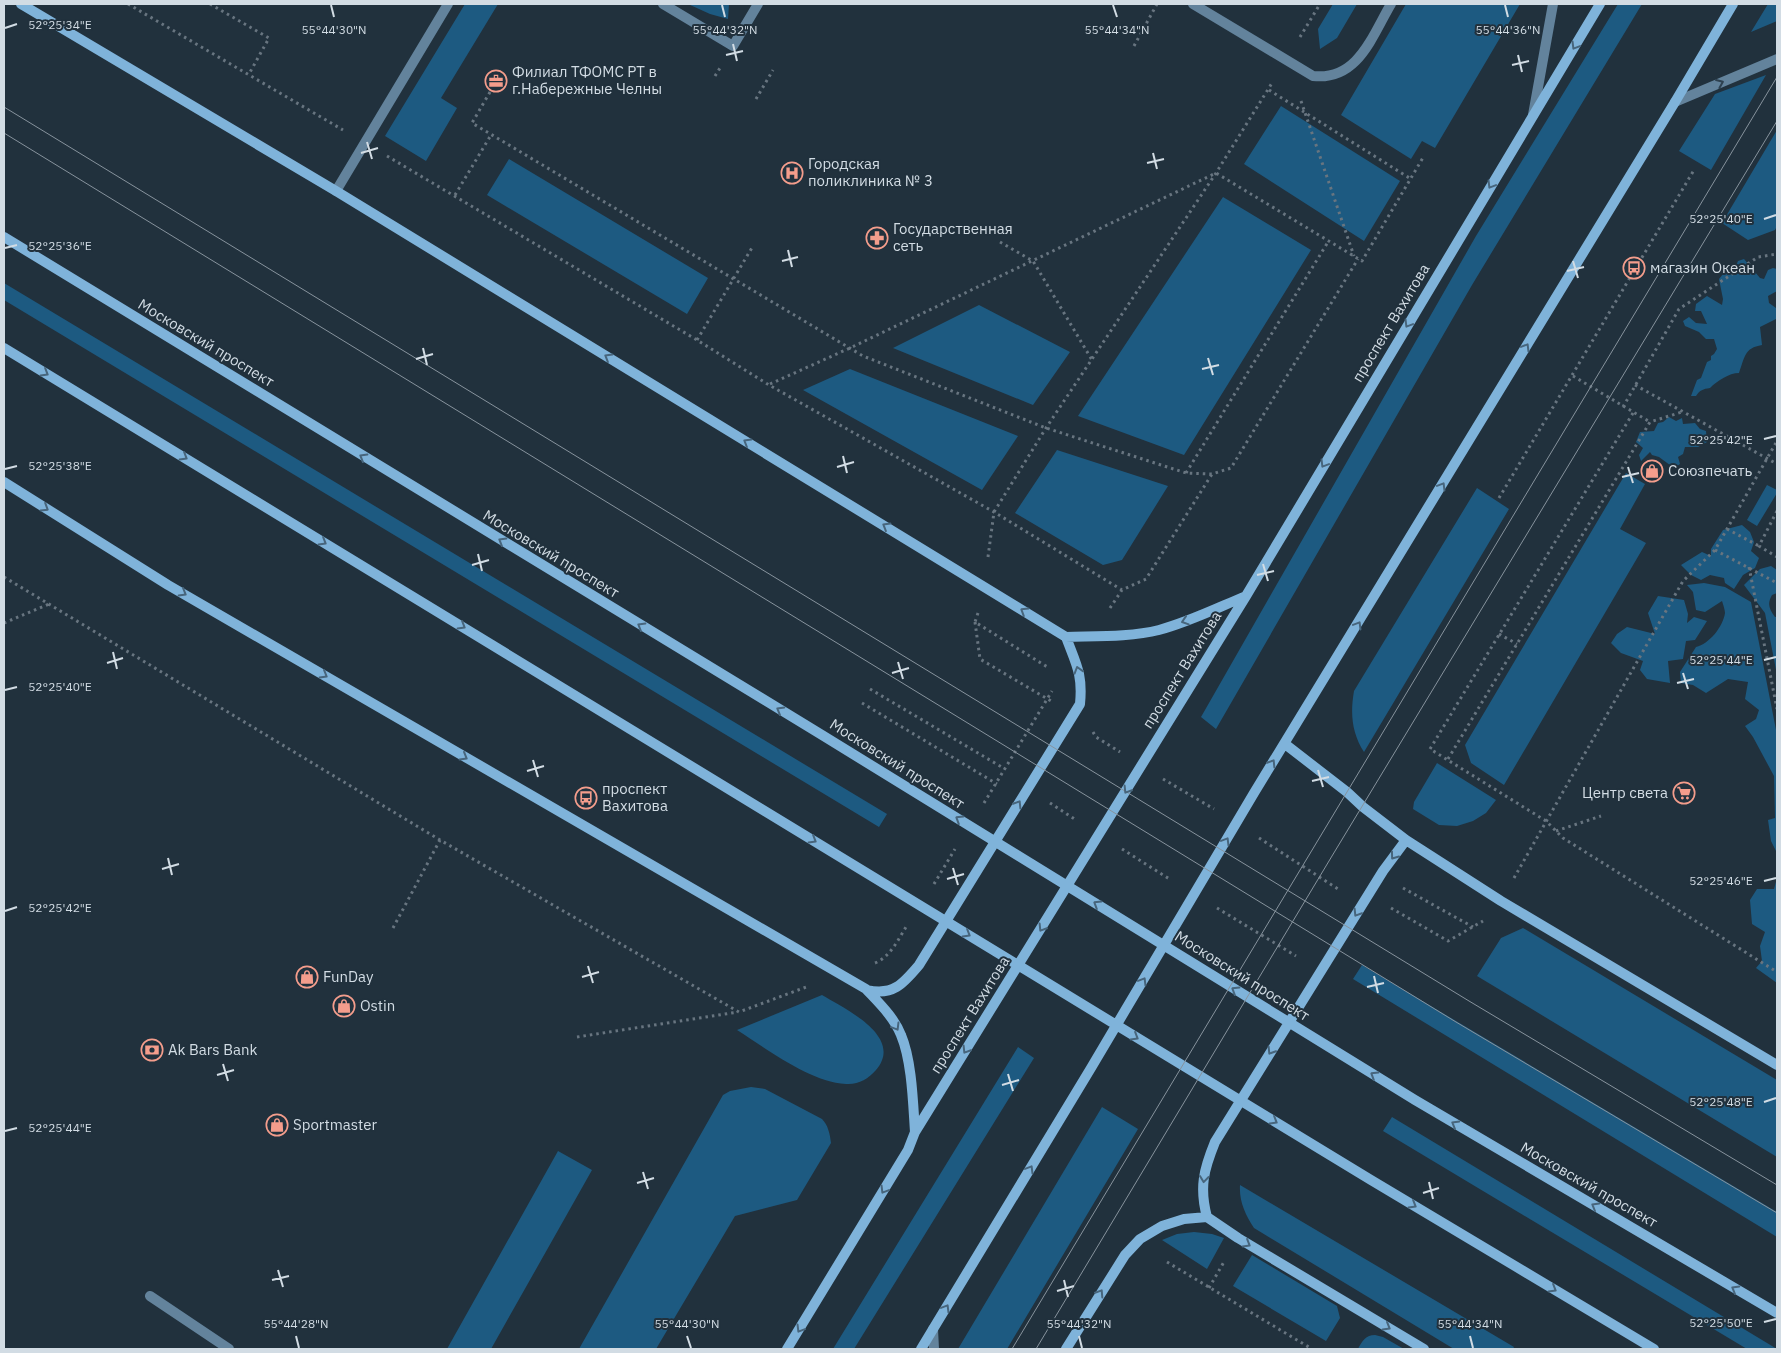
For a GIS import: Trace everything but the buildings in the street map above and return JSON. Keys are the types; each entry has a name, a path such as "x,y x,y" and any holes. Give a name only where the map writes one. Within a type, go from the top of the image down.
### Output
{"main road":[{"path":"21,4 336,191 1066,637 1117,635 1157,630 1194,618 1246,596"},
{"name":"проспект Вахитова","path":"787,1349 908,1150 915,1132 1246,596 1600,4"},
{"path":"920,1349 1733,4"},
{"name":"Московский проспект","path":"4,237 830,740 1415,1100 1777,1313"},
{"path":"4,348 1363,1175 1654,1349"},
{"path":"4,482 168,585 841,975 866,989 879,992 893,989 906,980 919,965 1080,704 1082,686 1079,669 1066,637"},
{"path":"1285,744 1348,792 1363,807 1406,840 1501,901 1777,1065"},
{"path":"1406,840 1383,871 1214,1142 1206,1163 1202,1183 1203,1201 1207,1216 1238,1238 1424,1349"},
{"path":"866,989 888,1012 902,1036 908,1062 915,1132"},
{"path":"1066,1349 1125,1255 1140,1239 1162,1226 1184,1219 1207,1216"}],"street":[{"path":"336,191 448,4"},
{"path":"663,4 733,46 758,4"},
{"path":"1194,4 1313,76 1324,77 1337,74 1349,68 1359,59 1391,4"},
{"path":"1533,115 1553,4"},
{"path":"1675,102 1777,58"},
{"path":"150,1296 229,1349"},
{"path":"933,1329 934,1349"}],"path":[{"path":"128,4 455,195 769,385 994,512 1122,590"},
{"path":"210,4 269,38 249,74"},
{"path":"1134,46 1157,4"},
{"path":"988,557 994,512 1046,428 1216,173 1320,4"},
{"path":"756,99 773,70"},
{"path":"1268,90 1411,179"},
{"path":"490,92 472,124 863,356 1046,428 1186,473 1212,474 1231,468 1356,258 1306,113"},
{"path":"455,195 491,135"},
{"path":"1216,173 1362,261 1424,156"},
{"path":"1499,498 1694,170"},
{"path":"769,385 1216,173"},
{"path":"1000,242 1033,261 1092,360"},
{"path":"1186,473 1328,242"},
{"path":"697,340 752,246"},
{"path":"1622,407 1679,309 1758,257 1777,254"},
{"path":"1573,376 1650,422"},
{"path":"1635,385 1777,464"},
{"path":"1448,759 1650,422 1682,412"},
{"path":"1633,413 1430,749 1546,821 1564,838 1777,972"},
{"path":"1546,821 1682,581 1715,550 1777,441"},
{"path":"1110,608 1122,590 1146,580 1212,474"},
{"path":"1758,546 1777,511"},
{"path":"1727,529 1777,557"},
{"path":"1715,550 1777,583"},
{"path":"1749,567 1777,710"},
{"path":"4,577 440,840 739,1012"},
{"path":"4,623 48,604"},
{"path":"980,605 975,622 980,660 1059,706"},
{"path":"975,622 1055,672"},
{"path":"1499,634 1517,644"},
{"path":"870,688 1005,769"},
{"path":"862,703 998,785"},
{"path":"1090,725 1096,738 1120,752"},
{"path":"1162,778 1220,813"},
{"path":"1044,799 1077,820"},
{"path":"1556,831 1601,816"},
{"path":"1251,833 1338,889 1344,886"},
{"path":"393,928 440,840"},
{"path":"1118,846 1176,883"},
{"path":"1389,907 1448,941 1473,927 1400,886"},
{"path":"1216,908 1296,956"},
{"path":"577,1037 739,1012 841,975"},
{"path":"1166,1262 1312,1349"}],"shaded area":[{"path":"465,4 498,4 441,98 457,108 426,161 385,136"},
{"path":"688,4 729,4 728,19 710,14"},
{"path":"1333,4 1357,4 1337,38 1320,49 1318,29"},
{"path":"1406,4 1520,4 1435,148 1422,141 1411,159 1341,115"},
{"path":"1618,4 1642,4 1472,285 1216,729 1201,717 1476,236"},
{"path":"1768,4 1777,4 1777,21 1751,32"},
{"path":"1766,75 1711,170 1679,151 1715,94"},
{"path":"1281,106 1400,181 1364,241 1244,164"},
{"path":"1777,130 1777,226 1775,230 1748,240 1722,223"},
{"path":"509,159 708,278 687,314 487,195"},
{"path":"1223,197 1311,250 1184,455 1078,416"},
{"path":"1744,259 1760,278 1764,279 1768,270 1777,269 1777,291 1768,296 1769,303 1776,308 1776,319 1760,327 1762,345 1748,351 1739,373 1727,376 1710,388 1700,391 1696,396 1691,396 1697,380 1701,378 1707,362 1711,360 1711,356 1717,349 1714,339 1706,339 1699,332 1685,326 1683,321 1689,317 1696,323 1707,324 1701,311 1695,311 1696,304 1707,296 1722,305 1723,299 1719,279 1728,268 1735,268 1738,261"},
{"path":"4,283 887,814 879,827 4,300"},
{"path":"979,305 1070,352 1033,405 893,348"},
{"path":"850,369 1018,436 982,490 803,390"},
{"path":"1669,417 1676,421 1682,418 1683,424 1695,423 1700,429 1706,431 1707,442 1698,447 1685,447 1683,454 1678,457 1680,464 1674,468 1650,452 1641,461 1639,455 1643,448 1636,442 1640,432 1654,431 1658,423 1663,422"},
{"path":"1057,450 1168,486 1122,560 1103,565 1015,513"},
{"path":"1626,473 1645,484 1620,529 1646,543 1504,785 1471,763 1465,745"},
{"path":"1767,485 1777,490 1777,493 1757,526 1747,520"},
{"path":"1477,488 1509,509 1364,752 1357,738 1353,723 1354,691"},
{"path":"1742,525 1750,532 1754,542 1751,551 1759,558 1755,568 1743,575 1734,589 1725,583 1724,578 1710,575 1701,580 1691,575 1681,565 1702,552 1711,556 1711,549 1723,530"},
{"path":"1771,566 1777,570 1777,593 1770,598 1769,606 1775,617 1777,617 1777,675 1765,613 1744,585 1760,569"},
{"path":"1704,583 1725,587 1751,602 1777,735 1777,853 1771,841 1768,820 1775,818 1774,776 1745,726 1756,719 1759,710 1745,699 1748,682 1728,679 1706,693 1693,685 1681,683 1680,672 1696,647 1706,642 1715,634 1724,618 1725,613 1722,601 1705,612 1696,610 1693,592 1687,585"},
{"path":"1658,596 1684,600 1688,614 1687,623 1694,617 1707,621 1695,640 1686,641 1683,659 1668,661 1670,683 1647,679 1640,670 1643,661 1621,653 1611,643 1617,634 1627,627 1655,634 1648,613"},
{"path":"1437,763 1496,800 1486,813 1473,821 1457,826 1439,825 1413,809 1414,802"},
{"path":"1777,878 1777,983 1756,968 1762,961 1760,946 1765,932 1752,924 1750,900 1757,889 1774,889"},
{"path":"1523,928 1777,1080 1777,1157 1477,976 1501,938"},
{"path":"1362,965 1777,1212 1777,1237 1353,979"},
{"path":"822,995 856,1015 868,1025 877,1035 883,1046 883,1058 876,1070 870,1076 855,1084 832,1082 804,1071 737,1030"},
{"path":"1018,1047 1034,1058 854,1349 833,1349"},
{"path":"751,1087 765,1089 822,1119 827,1127 831,1143 797,1200 735,1216 656,1349 579,1349 723,1095 730,1091"},
{"path":"1102,1107 1138,1129 1007,1349 958,1349"},
{"path":"1392,1117 1777,1349 1747,1349 1383,1131"},
{"path":"558,1151 592,1170 491,1349 447,1349"},
{"path":"1240,1185 1514,1347 1513,1349 1454,1349 1254,1228 1243,1207"},
{"path":"1194,1232 1212,1234 1224,1238 1207,1269 1162,1240 1177,1234"},
{"path":"1252,1255 1337,1306 1340,1318 1326,1341 1233,1286"},
{"path":"1375,1335 1383,1337 1404,1349 1358,1349 1365,1339"}],"tram line":[{"path":"1012,1349 1777,77"},
{"path":"4,107 1469,1001 1777,1185"},
{"path":"1036,1349 1777,121"},
{"path":"4,133 1456,1022 1777,1213"}],"place":[{"name":"Филиал ТФОМС РТ в г.Набережные Челны","path":"496,81"},
{"name":"Городская поликлиника № 3","path":"792,173"},
{"name":"Государственная сеть","path":"877,238"},
{"name":"магазин Океан","path":"1634,268"},
{"name":"Союзпечать","path":"1652,471"},
{"name":"Центр света","path":"1684,793"},
{"name":"проспект Вахитова","path":"586,798"},
{"name":"FunDay","path":"307,977"},
{"name":"Ostin","path":"344,1006"},
{"name":"Ak Bars Bank","path":"152,1050"},
{"name":"Sportmaster","path":"277,1125"}]}
